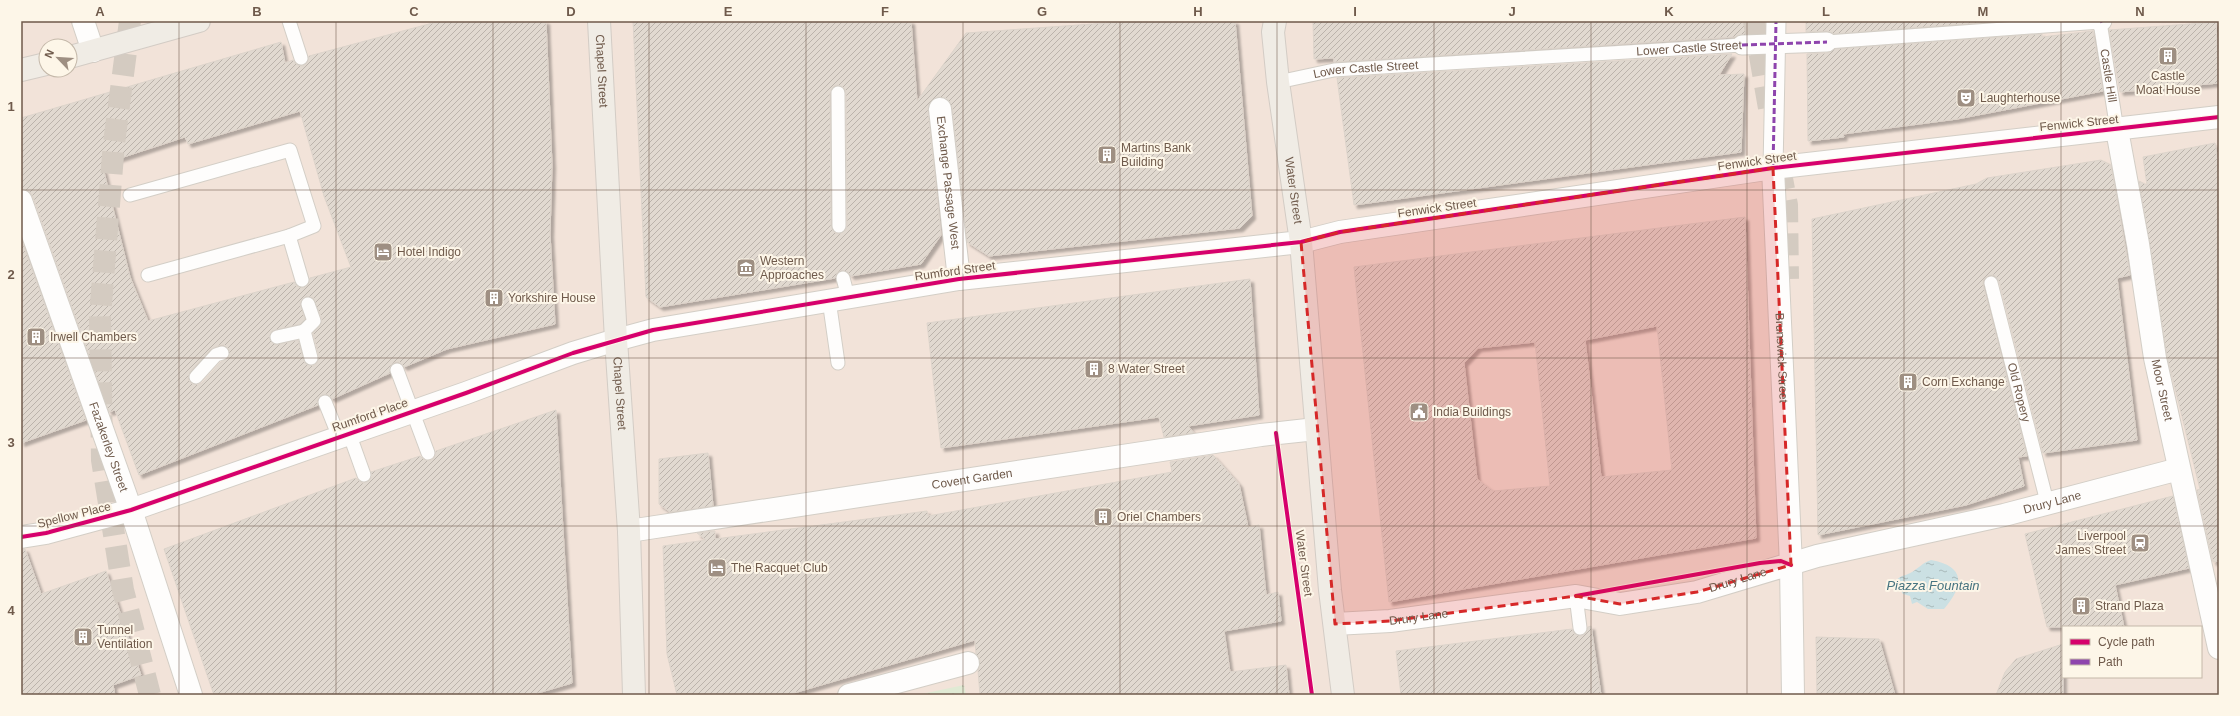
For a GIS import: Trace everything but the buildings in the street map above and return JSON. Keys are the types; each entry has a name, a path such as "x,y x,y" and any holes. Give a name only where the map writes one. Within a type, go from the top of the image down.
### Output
{"main road":[{"path":"78,55 199,21"},
{"name":"Chapel Street","path":"599,21 616,340 629,530 634,695"},
{"name":"Water Street","path":"1275,21 1273,32 1278,82 1301,242 1316,429 1343,695"},
{"path":"21,70 38,66"}],"street":[{"path":"83,21 93,51"},
{"name":"Brunswick Street","path":"1776,21 1773,168 1791,565 1793,695"},
{"name":"Lower Castle Street","path":"1742,45 1826,42"},
{"name":"Exchange Passage West","path":"940,109 959,279"},
{"name":"Fenwick Street","path":"1301,242 1340,232 1773,168 2085,132 2117,130 2219,117"},
{"name":"Moor Street","path":"2117,130 2138,244 2155,358 2219,648"},
{"name":"Fazakerley Street","path":"21,201 131,510 191,695"},
{"name":"Rumford Street","path":"616,340 653,330 840,292 1301,242"},
{"name":"Rumford Place","path":"131,510 573,353 616,340"},
{"name":"Covent Garden","path":"629,530 1268,434 1316,429"},
{"name":"Drury Lane","path":"1335,624 1390,621 1576,596 1620,604 1697,592 1817,556 2004,515 2047,502 2179,468"},
{"name":"Spellow Place","path":"21,537 46,533 131,510"},
{"path":"849,695 968,662"}],"lane":[{"path":"289,21 301,58"},
{"name":"Lower Castle Street","path":"1826,42 2101,21"},
{"name":"Castle Hill","path":"2101,21 2117,130"},
{"name":"Lower Castle Street","path":"1278,82 1334,70 1742,45"},
{"path":"838,93 839,226"},
{"path":"130,195 290,150 314,226 289,236 148,275"},
{"path":"289,236 301,276"},
{"name":"Old Ropery","path":"1991,283 2047,502"},
{"path":"838,363 840,292"},
{"path":"277,337 304,331 314,321 308,304"},
{"path":"304,331 311,358"},
{"path":"196,377 216,355 222,353"},
{"path":"397,370 428,453"},
{"path":"325,402 344,435 364,475"},
{"path":"1576,596 1580,628"}],"highlighted area":[{"path":"1773,168 1791,565 1697,592 1620,604 1576,596 1390,621 1335,624 1301,242 1340,232"}],"shaded area":[{"path":"21,21 2219,21 2219,695 21,695"}],"green space":[{"path":"964,685 966,695 917,695"}],"water":[{"name":"Piazza Fountain","path":"1931,560 1951,567 1956,572 1958,578 1958,585 1951,601 1944,609 1928,609 1917,602 1912,604 1910,596 1903,594 1900,589 1894,588 1899,578 1909,574"}],"tunnel":[{"path":"130,21 114,143 100,316 102,460 123,590 150,695"},
{"path":"1754,21 1770,114"},
{"path":"1780,168 1787,205 1788,279"}],"marked path":[{"path":"1773,168 1776,21"},
{"path":"1742,45 1827,42"}],"cycle path":[{"path":"21,537 46,533 131,510 466,393 573,353 653,330 959,279 1301,242 1340,232 1773,168 2219,117"},
{"path":"1276,433 1312,695"},
{"path":"1576,596 1760,563 1781,561 1791,565"}],"place":[{"name":"Castle Moat House","path":"2168,56"},
{"name":"Laughterhouse","path":"1966,98"},
{"name":"Martins Bank Building","path":"1107,155"},
{"name":"Hotel Indigo","path":"383,252"},
{"name":"Western Approaches","path":"746,268"},
{"name":"Yorkshire House","path":"494,298"},
{"name":"Irwell Chambers","path":"36,337"},
{"name":"8 Water Street","path":"1094,369"},
{"name":"Corn Exchange","path":"1908,382"},
{"name":"India Buildings","path":"1419,412"},
{"name":"Oriel Chambers","path":"1103,517"},
{"name":"Liverpool James Street","path":"2140,543"},
{"name":"The Racquet Club","path":"717,568"},
{"name":"Strand Plaza","path":"2081,606"},
{"name":"Tunnel Ventilation","path":"83,637"}]}
